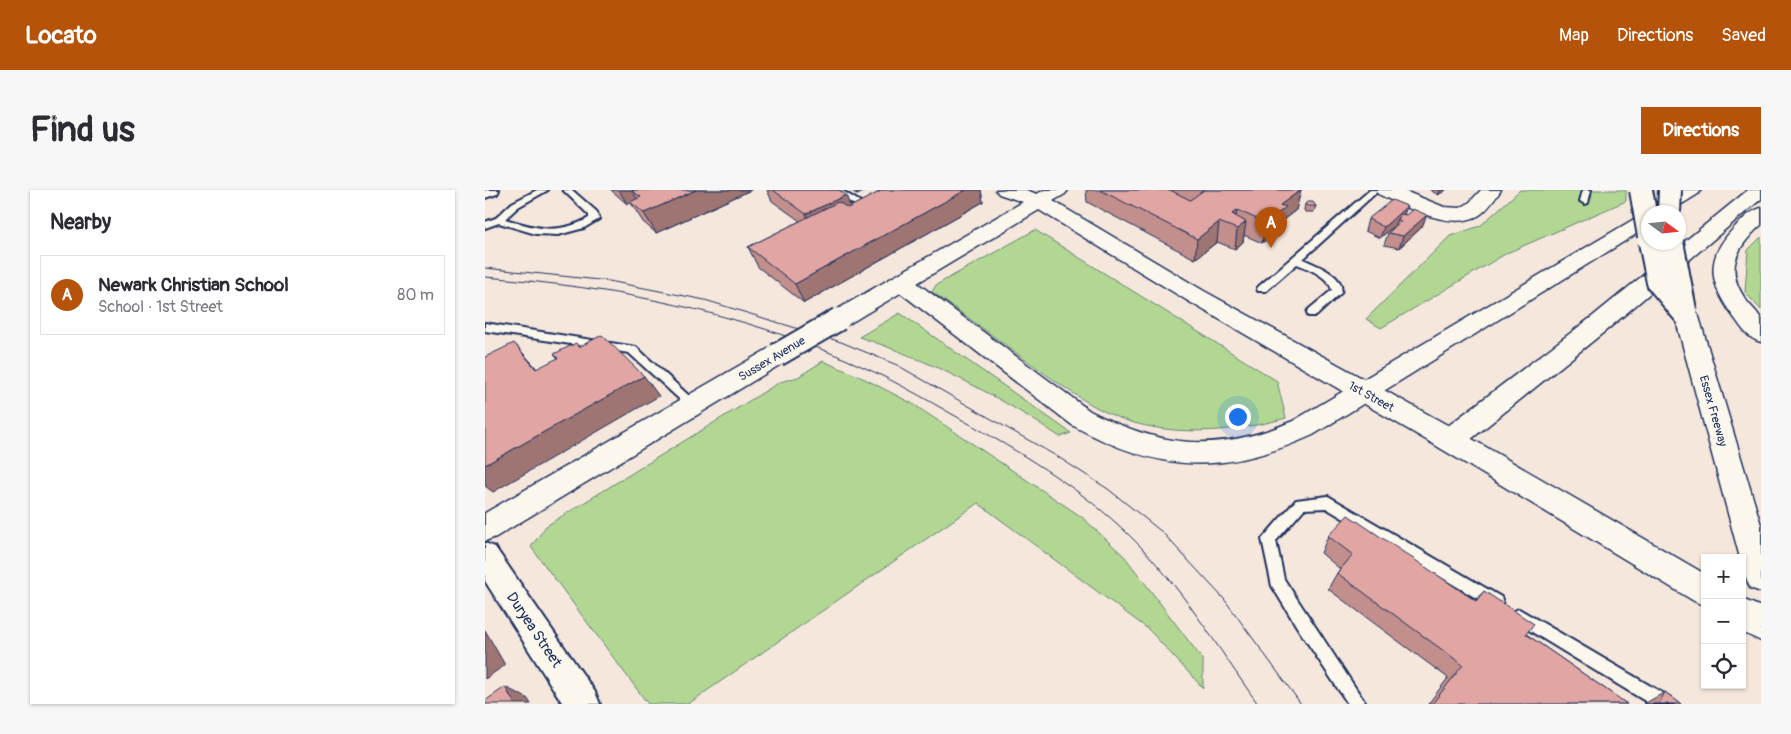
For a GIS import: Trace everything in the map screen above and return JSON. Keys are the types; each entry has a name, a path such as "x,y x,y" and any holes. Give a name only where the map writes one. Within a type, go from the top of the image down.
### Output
{"main road":[{"name":"1st Street","path":"1006,190 1042,194 1196,296 1450,440 1701,589"},
{"path":"1385,190 1437,211 1461,215 1475,208 1491,190"},
{"path":"1641,190 1644,205"},
{"path":"1669,205 1670,190"},
{"path":"1667,205 1691,190"},
{"path":"1450,440 1601,322 1760,190"},
{"name":"Sussex Avenue","path":"485,528 901,282 1042,194"},
{"path":"1761,214 1733,242 1726,253 1723,266 1726,284 1731,294 1761,334"},
{"path":"901,282 1081,418 1117,438 1152,448 1202,454 1239,451 1268,444 1303,428 1641,222"},
{"path":"1652,250 1658,282 1687,316"},
{"name":"Essex Freeway","path":"1674,250 1687,316 1761,578"},
{"path":"1746,616 1761,625"}],"street":[{"path":"485,192 490,190"},
{"name":"Duryea Street","path":"485,556 583,704"}],"lane":[{"path":"485,225 499,220 515,205 544,190"},
{"path":"499,220 538,232 557,234 581,227 594,219 594,214 567,190"},
{"path":"835,190 870,211"},
{"path":"1262,289 1375,190"},
{"path":"1585,201 1587,190"},
{"path":"1296,259 1332,279 1337,285 1337,291 1312,314"},
{"path":"485,327 632,350 693,405"},
{"path":"1357,704 1277,581 1269,539 1301,504 1329,502 1665,704"}],"green space":[{"path":"1520,190 1626,190 1626,201 1507,253 1381,328 1366,319 1450,236 1480,226"},
{"path":"1035,230 1277,381 1286,418 1244,427 1200,431 1155,428 1114,416 1071,392 932,292 936,285"},
{"path":"1761,237 1761,310 1745,292 1748,250"},
{"path":"900,313 1071,433 1060,437 1013,407 963,380 886,346 859,337"},
{"path":"823,361 865,379 913,404 1082,517 1125,557 1203,660 1203,688 1148,629 978,503 688,704 648,704 531,547 546,526 780,382 798,377"}],"building":[{"path":"696,190 644,213 630,202 641,197 632,191"},
{"path":"773,190 839,190 846,195 806,214"},
{"path":"883,190 966,190 795,284 748,247 838,202 848,208"},
{"path":"1100,190 1170,190 1190,200 1204,190 1301,190 1280,205 1286,207 1266,223 1237,210 1232,214 1246,222 1237,229 1219,222 1197,239"},
{"path":"1392,200 1407,206 1384,227 1368,219"},
{"path":"1313,202 1316,206 1307,206 1305,204"},
{"path":"1413,209 1427,215 1403,236 1388,233 1401,221 1397,219 1402,214 1406,215"},
{"path":"602,335 644,376 485,465 485,357 514,343 536,369 558,358 554,354 576,343 579,347"},
{"path":"1348,515 1476,601 1484,591 1534,624 1526,634 1627,704 1432,704 1463,665 1337,573 1353,555 1328,536"},
{"path":"505,687 515,704 485,704 485,701"},
{"path":"1665,692 1681,704 1659,704"}],"tram line":[{"path":"485,268 609,281 705,300 841,342 897,365 1058,457 1108,489 1162,532 1224,599 1301,704"},
{"path":"485,277 533,281 629,295 724,317 816,347 876,373 918,395 1036,463 1112,519 1148,554 1182,595 1258,704"}],"place":[{"name":"Newark Christian School","path":"1271,248"}]}
